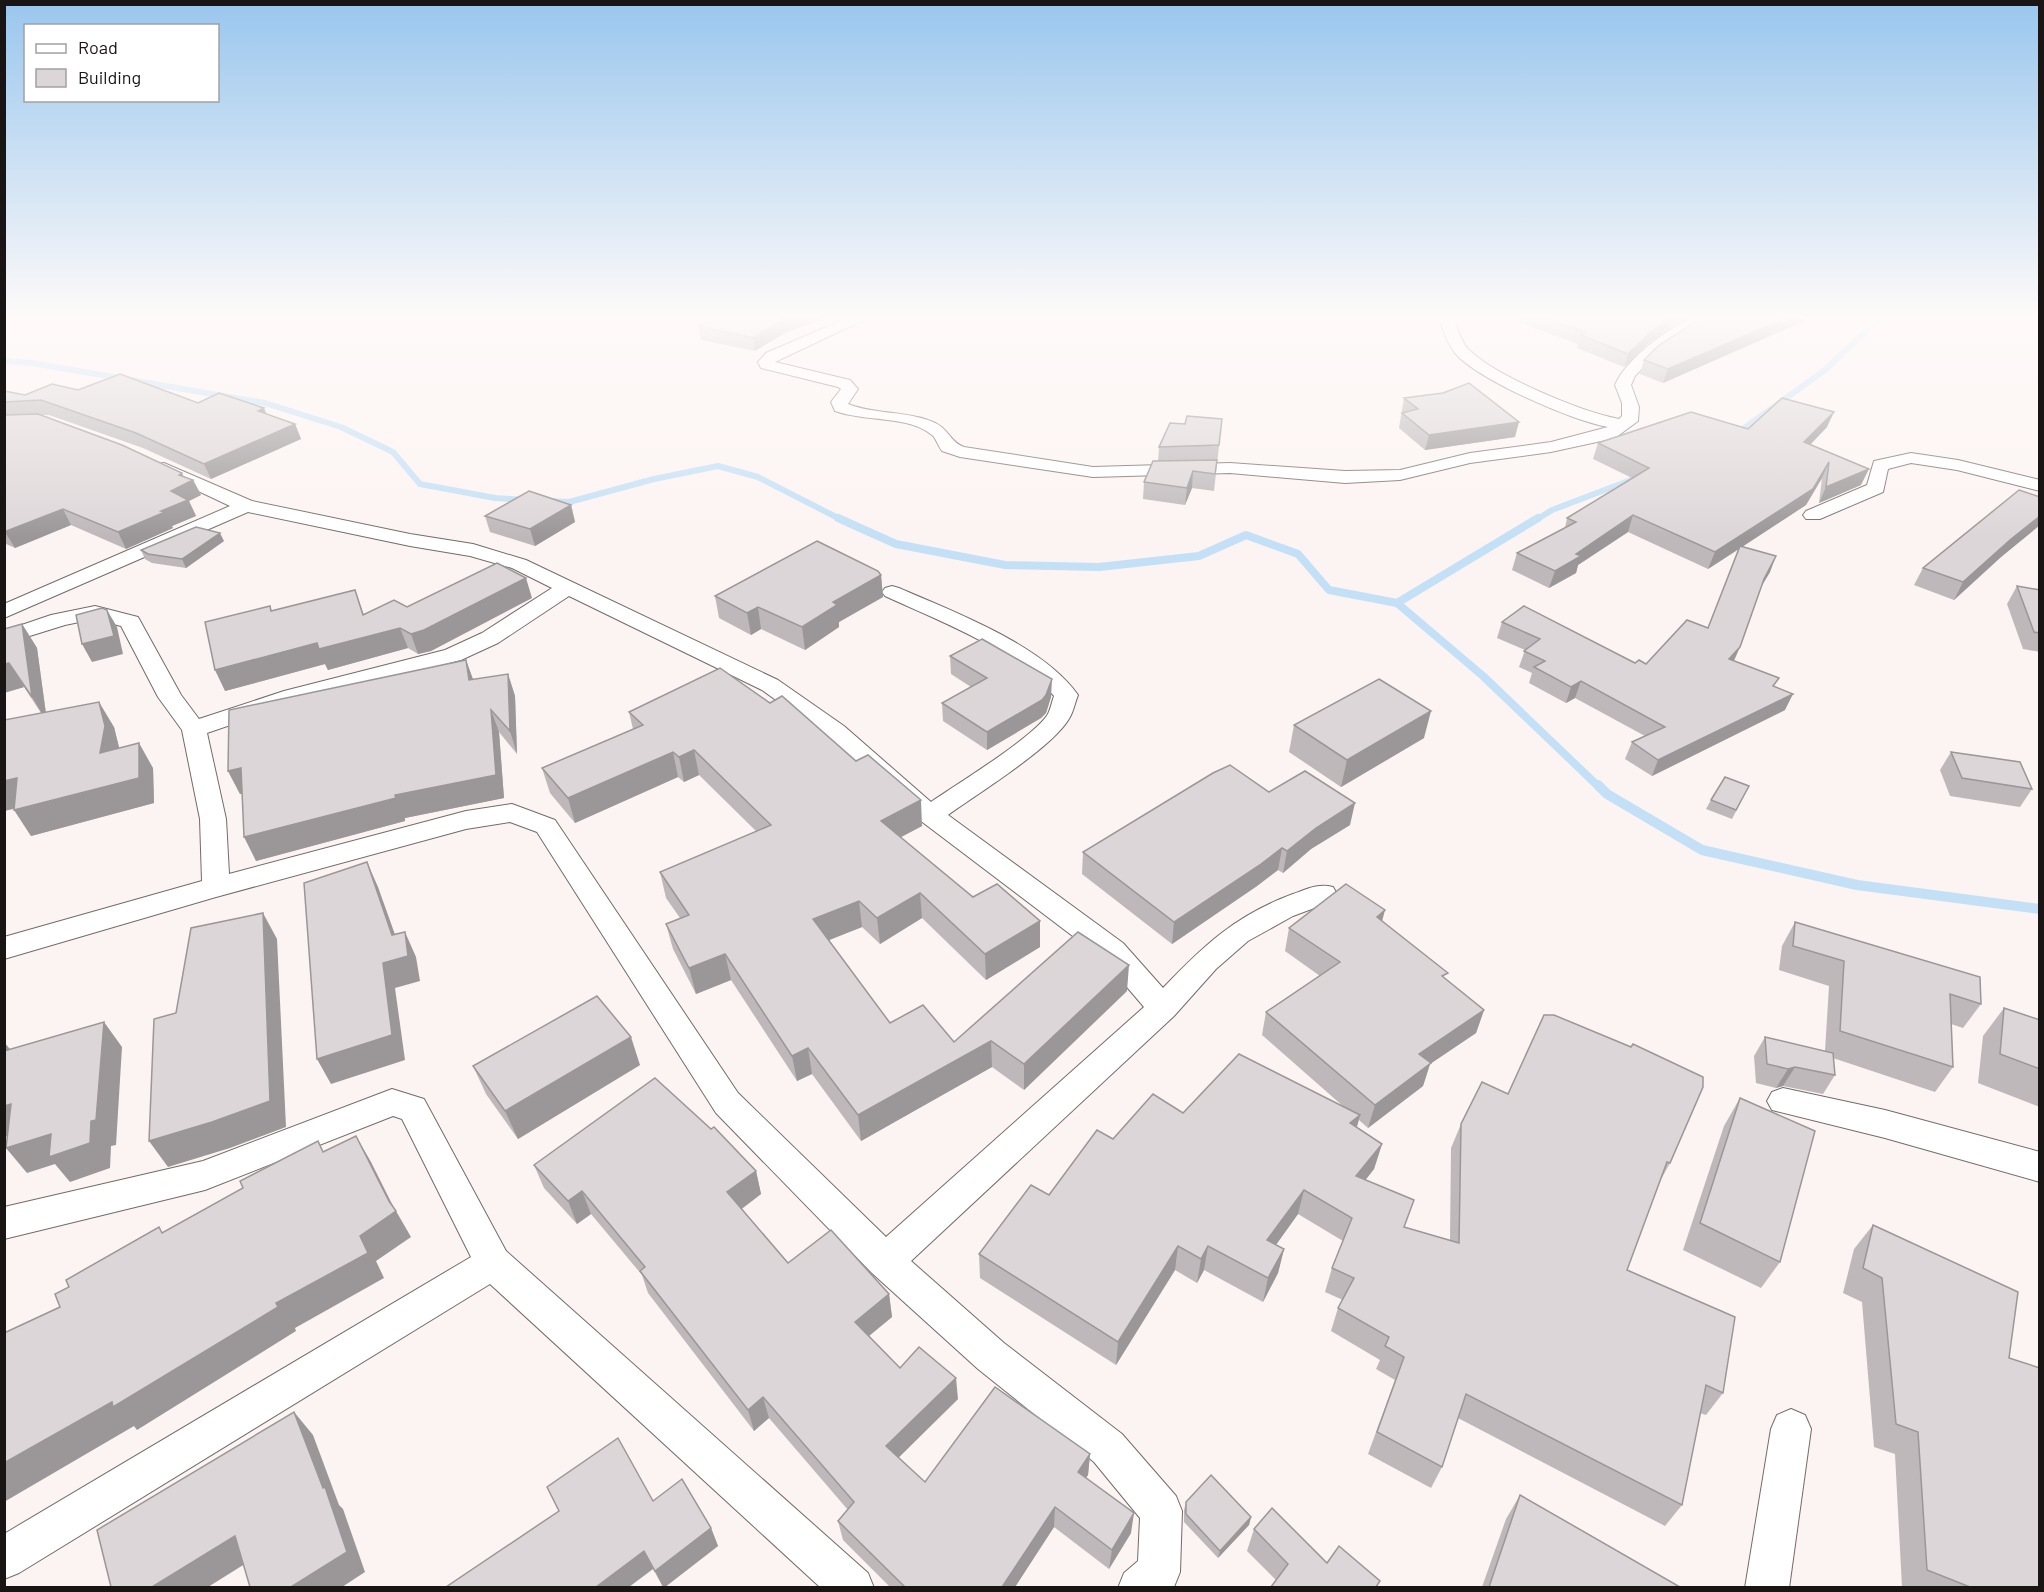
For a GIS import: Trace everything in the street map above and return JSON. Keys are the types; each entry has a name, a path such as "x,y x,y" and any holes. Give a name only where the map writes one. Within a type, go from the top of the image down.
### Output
{"street":[{"path":"850,389 839,402 842,407 851,411 923,425 939,431 948,447 960,452 1093,472 1230,468 1345,477 1400,475 1470,458 1551,447 1609,434 1626,423 1632,413 1625,389"},
{"path":"1526,389 1602,421 1626,423"},
{"path":"1813,515 1876,488 1880,465 1911,458 1958,465 2040,486"},
{"path":"146,459 246,506 410,540 473,550 519,564 770,685 836,731 930,815 1113,951 1163,1008"},
{"path":"4,612 246,506"},
{"path":"194,729 292,696 453,655 490,638 568,587"},
{"path":"892,592 996,643 1054,680 1066,695 1059,716 1047,729 1026,747 930,815"},
{"path":"4,638 95,612 130,622 171,697 194,729 213,819 216,887"},
{"path":"4,948 216,887 466,820 512,813 546,826 727,1103 885,1261 991,1356 1108,1448 1161,1511 1159,1572 1139,1587"},
{"path":"885,1261 1163,1008 1206,961 1238,934 1283,909 1323,894"},
{"path":"1783,1101 1885,1124 2040,1167"},
{"path":"4,1223 206,1175 392,1102 413,1109 493,1263 853,1587"},
{"path":"4,1558 493,1263"},
{"path":"1767,1587 1791,1429"}],"building":[{"path":"39,389 161,389 198,403 219,393 264,408 258,411 295,424 204,464 136,433 41,400 4,402 4,391 25,395"},
{"path":"1453,389 1477,389 1519,422 1429,435 1402,413 1418,409 1404,398 1443,393"},
{"path":"1782,398 1834,412 1804,442 1869,469 1826,487 1829,462 1813,489 1715,552 1633,515 1576,554 1581,556 1555,571 1517,553 1576,522 1567,518 1649,468 1598,443 1691,412 1748,429"},
{"path":"38,414 122,445 182,473 179,475 193,480 171,491 188,500 118,532 63,509 4,532 4,415"},
{"path":"1187,416 1222,419 1219,445 1159,447 1170,423 1185,424"},
{"path":"1217,460 1215,474 1193,471 1187,488 1144,482 1153,461"},
{"path":"2019,490 2040,497 2040,516 1963,582 1923,568"},
{"path":"529,491 571,505 530,529 485,516"},
{"path":"196,527 220,533 182,559 148,554 141,550"},
{"path":"817,541 878,571 881,575 833,602 837,605 802,627 758,607 747,613 715,596"},
{"path":"1740,546 1776,556 1764,579 1740,647 1729,659 1779,678 1773,686 1793,694 1658,760 1632,742 1665,727 1581,681 1571,687 1534,667 1545,661 1524,651 1540,639 1502,622 1524,606 1635,663 1639,660 1646,664 1687,620 1708,628"},
{"path":"497,563 526,578 424,630 411,634 400,628 319,649 317,643 215,670 205,622 270,606 271,611 355,590 363,615 394,600 407,607"},
{"path":"2017,586 2040,590 2040,633 2034,632"},
{"path":"102,608 107,610 114,636 82,644 76,615"},
{"path":"22,624 32,697 9,663 4,664 4,629"},
{"path":"982,639 1052,679 1042,700 987,732 942,703 987,678 950,656"},
{"path":"466,660 469,680 508,674 510,731 491,710 496,775 395,795 396,798 244,837 241,768 228,771 229,710"},
{"path":"720,668 770,703 782,696 856,761 868,755 921,800 881,821 973,897 997,884 1040,921 985,954 920,893 877,918 859,901 813,919 890,1023 923,1005 954,1042 1078,932 1129,965 1024,1064 991,1041 858,1115 808,1048 792,1056 725,954 689,968 666,924 689,915 660,872 771,825 694,750 679,757 673,752 568,798 542,768 643,725 629,712"},
{"path":"1379,679 1431,711 1347,760 1294,725"},
{"path":"99,702 105,726 100,753 139,743 139,778 14,810 17,778 4,781 4,720"},
{"path":"1951,752 2020,762 2032,789 1962,778"},
{"path":"1230,765 1269,792 1305,771 1355,803 1316,828 1287,851 1282,848 1174,922 1083,852 1213,773"},
{"path":"1725,777 1749,786 1736,810 1711,800"},
{"path":"367,862 392,935 405,932 408,956 383,963 392,1035 317,1059 304,883"},
{"path":"1346,884 1385,910 1377,917 1448,973 1442,976 1484,1010 1419,1054 1431,1063 1375,1105 1266,1012 1340,962 1289,928"},
{"path":"263,913 270,1101 149,1141 154,1019 176,1013 191,928"},
{"path":"1795,922 1980,977 1981,1004 1950,994 1953,1067 1840,1031 1844,961 1793,946"},
{"path":"597,996 631,1037 505,1111 473,1066"},
{"path":"2004,1008 2040,1020 2040,1069 2000,1054"},
{"path":"1544,1015 1554,1015 1631,1047 1633,1044 1703,1077 1703,1087 1670,1163 1667,1162 1627,1270 1735,1317 1723,1393 1706,1385 1682,1505 1466,1394 1442,1467 1377,1432 1404,1357 1385,1346 1389,1337 1338,1308 1354,1278 1332,1268 1352,1218 1304,1190 1267,1240 1284,1249 1268,1278 1208,1246 1201,1259 1178,1246 1118,1342 979,1254 1031,1185 1049,1195 1097,1130 1113,1139 1153,1094 1183,1113 1239,1054 1360,1115 1350,1123 1382,1144 1356,1176 1414,1200 1404,1227 1459,1243 1461,1124 1482,1082 1508,1094"},
{"path":"104,1022 96,1120 91,1121 90,1143 49,1157 51,1134 6,1148 11,1104 4,1106 4,1051"},
{"path":"1765,1037 1833,1053 1835,1075 1767,1064"},
{"path":"655,1078 711,1129 714,1127 756,1171 727,1192 788,1263 831,1230 889,1294 855,1322 900,1368 919,1347 956,1378 886,1446 925,1482 995,1387 1090,1454 1078,1472 1134,1513 1112,1550 1055,1507 1002,1587 905,1587 838,1521 854,1502 763,1397 748,1410 640,1271 645,1267 582,1191 568,1201 534,1165"},
{"path":"1740,1098 1815,1131 1780,1262 1700,1223"},
{"path":"356,1136 396,1211 360,1236 368,1253 276,1303 278,1307 113,1407 112,1402 4,1463 4,1333 60,1307 55,1294 69,1287 66,1280 159,1227 162,1233 243,1188 240,1181 318,1141 323,1152"},
{"path":"1873,1225 2018,1292 2009,1358 2040,1368 2040,1587 1970,1587 1927,1570 1918,1432 1896,1424 1882,1278 1863,1268"},
{"path":"294,1412 323,1488 325,1487 347,1552 291,1587 250,1587 235,1536 152,1587 111,1587 97,1530"},
{"path":"618,1438 653,1501 682,1479 711,1528 655,1571 644,1551 596,1587 446,1587 559,1511 547,1487"},
{"path":"1211,1475 1251,1517 1220,1551 1186,1514 1186,1502"},
{"path":"1520,1495 1680,1587 1489,1587"},
{"path":"1272,1508 1327,1563 1339,1546 1380,1581 1376,1587 1271,1587 1288,1564 1254,1529"}],"waterway":[{"path":"185,389 265,403 341,427 393,452 420,484 495,498 525,500"},
{"path":"1736,434 1798,389"},
{"path":"548,501 569,502 654,479 718,466 758,477 839,518"},
{"path":"1536,520 1552,510 1636,478"},
{"path":"839,518 896,544 1005,565 1099,567 1199,556 1246,535 1298,554 1329,590 1397,603"},
{"path":"1397,603 1538,518"},
{"path":"1397,603 1483,676 1599,787"},
{"path":"1598,785 1607,794 1702,850 1857,885 2040,909"}]}
